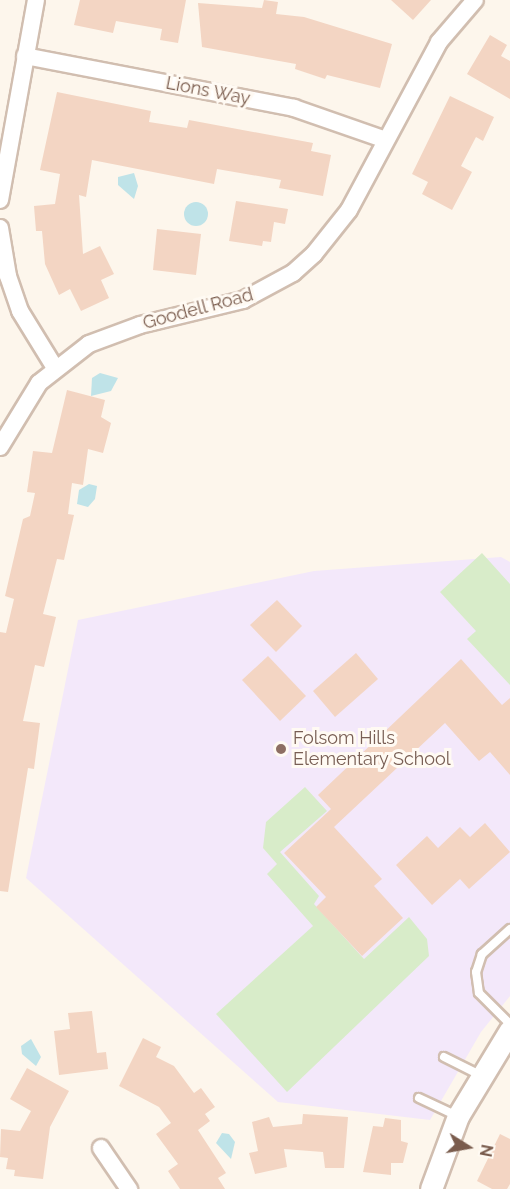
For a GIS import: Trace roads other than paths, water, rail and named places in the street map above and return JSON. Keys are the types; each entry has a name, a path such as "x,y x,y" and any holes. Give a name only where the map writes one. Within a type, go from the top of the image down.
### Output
{"street":[{"path":"0,200 36,0"},
{"name":"Goodell Road","path":"0,447 21,405 55,368 114,332 243,300 293,273 333,234 439,42 475,0"},
{"name":"Lions Way","path":"25,56 294,108 386,140"},
{"path":"0,228 8,276 20,311 55,368"},
{"path":"431,1189 458,1116 480,1075 510,1030"},
{"path":"100,1148 129,1189"}],"lane":[{"path":"510,929 482,954 476,972 479,993 510,1024"},
{"path":"444,1057 480,1075"},
{"path":"419,1098 458,1116"}],"water":[{"path":"134,173 138,186 134,199 118,185 118,177"},
{"path":"196,202 204,206 208,214 204,222 196,226 188,222 184,214 188,206"},
{"path":"100,373 118,378 111,391 91,396 92,378"},
{"path":"89,484 97,486 95,499 88,507 77,504 79,490"},
{"path":"31,1039 41,1057 36,1066 22,1054 21,1046"},
{"path":"222,1133 229,1134 235,1142 231,1159 216,1143"}],"place":[{"name":"Folsom Hills Elementary School","path":"281,749"}]}
